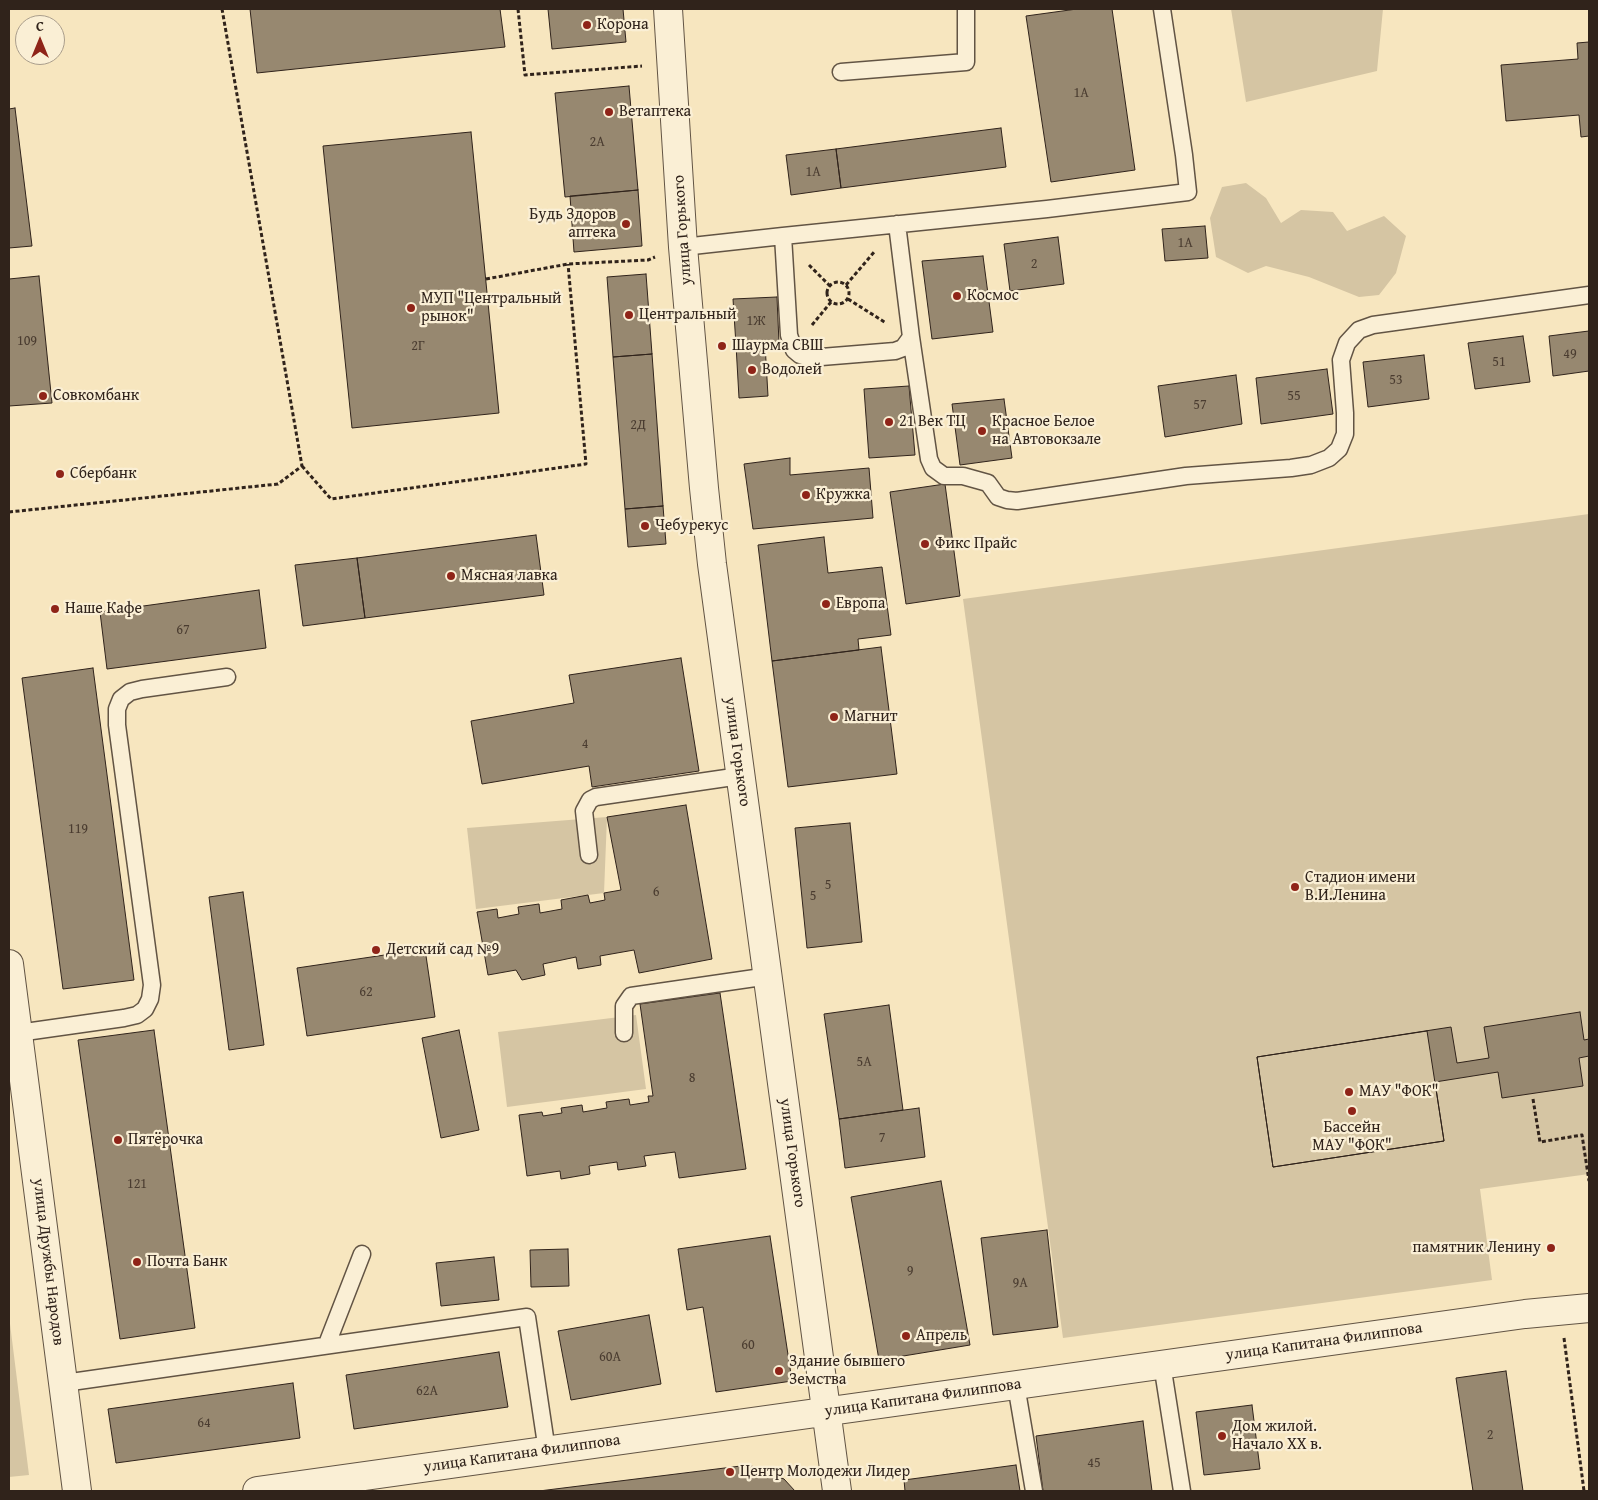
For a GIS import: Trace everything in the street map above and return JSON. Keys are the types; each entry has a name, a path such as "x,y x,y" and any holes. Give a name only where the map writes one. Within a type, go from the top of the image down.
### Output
{"street":[{"name":"улица Горького","path":"668,9 684,247 705,498 740,776 769,976 837,1491"},
{"name":"улица Дружбы Народов","path":"9,964 77,1491"},
{"name":"улица Капитана Филиппова","path":"257,1491 343,1485 547,1450 1162,1364 1560,1310 1589,1308"}],"lane":[{"path":"841,72 966,62 966,9"},
{"path":"684,247 1047,209 1188,192 1162,9"},
{"path":"897,224 928,451 933,468 944,476 963,476 988,483 998,497 1007,500 1017,501 1186,476 1311,465 1329,458 1339,449 1345,434 1341,360 1347,343 1359,330 1374,325 1589,295"},
{"path":"783,236 789,335 792,346 797,353 809,358 895,351 903,348 912,337"},
{"path":"18,1033 124,1018 137,1015 145,1009 150,999 152,984 117,725 117,709 121,699 130,692 227,677"},
{"path":"588,855 584,811 590,800 596,797 740,776"},
{"path":"624,1033 624,1006 631,996 769,976"},
{"path":"327,1344 362,1254"},
{"path":"64,1383 527,1317 547,1450"},
{"path":"1162,1364 1182,1491"},
{"path":"1016,1385 1034,1491"}],"path":[{"path":"222,9 302,466 331,499 586,464 568,264"},
{"path":"518,9 525,75 672,64"},
{"path":"846,285 897,224"},
{"path":"486,279 568,264 648,260 684,247"},
{"path":"839,282 846,285 850,292 848,299 838,305 831,302 827,296 828,289 832,284 839,282"},
{"path":"848,299 871,315 912,337"},
{"path":"9,512 278,484 302,466"},
{"path":"1533,1098 1540,1142 1582,1135 1589,1181"},
{"path":"1560,1310 1584,1491"}],"shaded area":[{"path":"1231,9 1383,9 1377,71 1246,102"},
{"path":"1246,183 1266,198 1281,223 1301,210 1333,212 1347,231 1384,216 1406,236 1396,273 1379,295 1359,297 1309,277 1266,266 1248,273 1216,257 1210,218 1222,187"},
{"name":"Стадион имени В.И.Ленина","path":"1589,514 1589,1174 1480,1189 1492,1280 1063,1338 963,599"},
{"path":"607,817 604,893 476,909 467,828"},
{"path":"636,1015 646,1089 507,1107 498,1032"},
{"path":"9,1316 29,1475 9,1477"}],"building":[{"path":"250,9 500,9 505,47 257,73"},
{"name":"Корона","path":"548,9 623,9 626,42 552,49"},
{"path":"1077,9 1112,9 1135,170 1051,182 1026,16"},
{"path":"1589,42 1589,136 1581,137 1579,115 1506,121 1501,65 1578,59 1577,43"},
{"path":"629,86 638,190 565,197 555,93"},
{"path":"15,108 32,246 9,248 9,109"},
{"path":"1001,128 1006,167 841,188 836,149"},
{"path":"471,132 499,413 352,428 323,146"},
{"path":"836,149 841,188 791,195 786,155"},
{"path":"638,190 642,246 574,252 570,196"},
{"path":"1205,226 1208,258 1165,261 1162,229"},
{"path":"1058,237 1064,284 1010,291 1004,244"},
{"name":"Космос","path":"983,256 993,332 932,339 922,261"},
{"name":"Центральный","path":"646,274 652,354 613,357 607,277"},
{"path":"39,276 52,403 9,406 9,279"},
{"path":"777,297 779,343 736,345 733,299"},
{"path":"1589,331 1589,371 1553,376 1549,336"},
{"path":"1523,336 1530,382 1475,389 1468,343"},
{"name":"Водолей","path":"765,344 768,396 739,398 736,345"},
{"path":"652,354 663,506 625,509 613,357"},
{"path":"1424,355 1429,399 1368,407 1363,362"},
{"path":"1327,369 1333,414 1261,424 1256,378"},
{"path":"1236,375 1242,424 1165,437 1158,386"},
{"name":"21 Век ТЦ","path":"909,386 915,455 869,458 864,389"},
{"name":"Красное Белое на Автовокзале","path":"1004,399 1012,458 960,465 952,404"},
{"path":"790,458 790,475 869,468 873,518 753,529 744,464"},
{"name":"Фикс Прайс","path":"945,484 960,596 906,604 890,492"},
{"path":"663,506 666,544 628,547 625,509"},
{"name":"Мясная лавка","path":"536,535 544,595 365,618 357,558"},
{"name":"Европа","path":"824,537 828,573 882,567 891,635 858,639 859,650 772,661 758,545"},
{"path":"357,558 365,618 303,626 295,565"},
{"path":"259,590 266,648 107,669 100,612"},
{"path":"881,647 897,774 788,787 772,661"},
{"path":"681,658 699,771 592,787 589,766 482,784 471,721 574,703 569,675"},
{"path":"93,668 134,980 63,989 22,678"},
{"path":"686,805 712,959 639,973 634,950 600,956 601,965 578,969 576,957 543,964 545,975 522,980 516,970 488,975 477,912 497,909 498,918 519,914 518,907 539,904 540,913 562,909 561,900 588,895 590,903 605,900 604,893 621,890 607,817"},
{"path":"850,823 862,942 807,948 795,828"},
{"path":"243,892 264,1045 229,1050 209,897"},
{"path":"425,949 435,1017 307,1036 297,968"},
{"path":"720,993 746,1169 679,1178 675,1152 644,1156 646,1166 618,1170 617,1162 589,1166 590,1174 561,1179 560,1171 527,1176 519,1115 542,1112 543,1116 562,1113 561,1108 582,1105 583,1112 607,1108 606,1102 629,1099 630,1105 649,1102 648,1096 653,1096 640,1004"},
{"path":"889,1005 903,1110 839,1119 824,1014"},
{"name":"МАУ \"ФОК\"","path":"1580,1012 1584,1040 1589,1039 1589,1056 1579,1058 1583,1086 1502,1098 1498,1072 1435,1082 1444,1141 1273,1167 1257,1057 1451,1027 1457,1063 1489,1058 1484,1027"},
{"path":"154,1030 195,1328 120,1339 78,1040"},
{"path":"459,1030 479,1130 441,1138 422,1038"},
{"name":"МАУ \"ФОК\"","path":"1427,1031 1444,1141 1273,1167 1257,1057"},
{"path":"919,1108 925,1157 845,1168 839,1119"},
{"path":"941,1181 970,1345 879,1360 851,1197"},
{"path":"1047,1230 1058,1327 993,1335 981,1238"},
{"path":"770,1236 792,1381 716,1392 703,1307 687,1310 678,1249"},
{"path":"568,1249 569,1286 531,1287 530,1250"},
{"path":"494,1257 499,1300 441,1306 436,1263"},
{"path":"649,1315 661,1384 571,1400 558,1331"},
{"path":"499,1352 508,1407 354,1429 346,1375"},
{"path":"1506,1371 1523,1491 1473,1491 1456,1378"},
{"path":"293,1383 300,1438 116,1463 108,1409"},
{"path":"1252,1405 1260,1469 1204,1475 1196,1412"},
{"path":"1143,1421 1152,1491 1043,1491 1036,1436"},
{"name":"Центр Молодежи Лидер","path":"749,1465 784,1479 795,1491 539,1491"},
{"path":"1016,1465 1020,1491 905,1491 904,1480"}],"place":[{"name":"Корона","path":"587,25"},
{"name":"Ветаптека","path":"609,112"},
{"name":"Будь Здоров аптека","path":"626,224"},
{"name":"Космос","path":"957,296"},
{"name":"МУП \"Центральный рынок\"","path":"411,308"},
{"name":"Центральный","path":"629,315"},
{"name":"Шаурма СВШ","path":"722,346"},
{"name":"Водолей","path":"752,370"},
{"name":"Совкомбанк","path":"43,396"},
{"name":"21 Век ТЦ","path":"889,422"},
{"name":"Красное Белое на Автовокзале","path":"982,431"},
{"name":"Сбербанк","path":"60,474"},
{"name":"Кружка","path":"806,495"},
{"name":"Чебурекус","path":"645,526"},
{"name":"Фикс Прайс","path":"925,544"},
{"name":"Мясная лавка","path":"451,576"},
{"name":"Европа","path":"826,604"},
{"name":"Наше Кафе","path":"55,609"},
{"name":"Магнит","path":"834,717"},
{"name":"Стадион имени В.И.Ленина","path":"1295,887"},
{"name":"Детский сад №9","path":"376,950"},
{"name":"МАУ \"ФОК\"","path":"1349,1092"},
{"name":"Бассейн МАУ \"ФОК\"","path":"1352,1111"},
{"name":"Пятёрочка","path":"118,1140"},
{"name":"памятник Ленину","path":"1551,1248"},
{"name":"Почта Банк","path":"137,1262"},
{"name":"Апрель","path":"906,1336"},
{"name":"Здание бывшего Земства","path":"779,1371"},
{"name":"Дом жилой. Начало ХХ в.","path":"1222,1436"},
{"name":"Центр Молодежи Лидер","path":"730,1472"}]}
